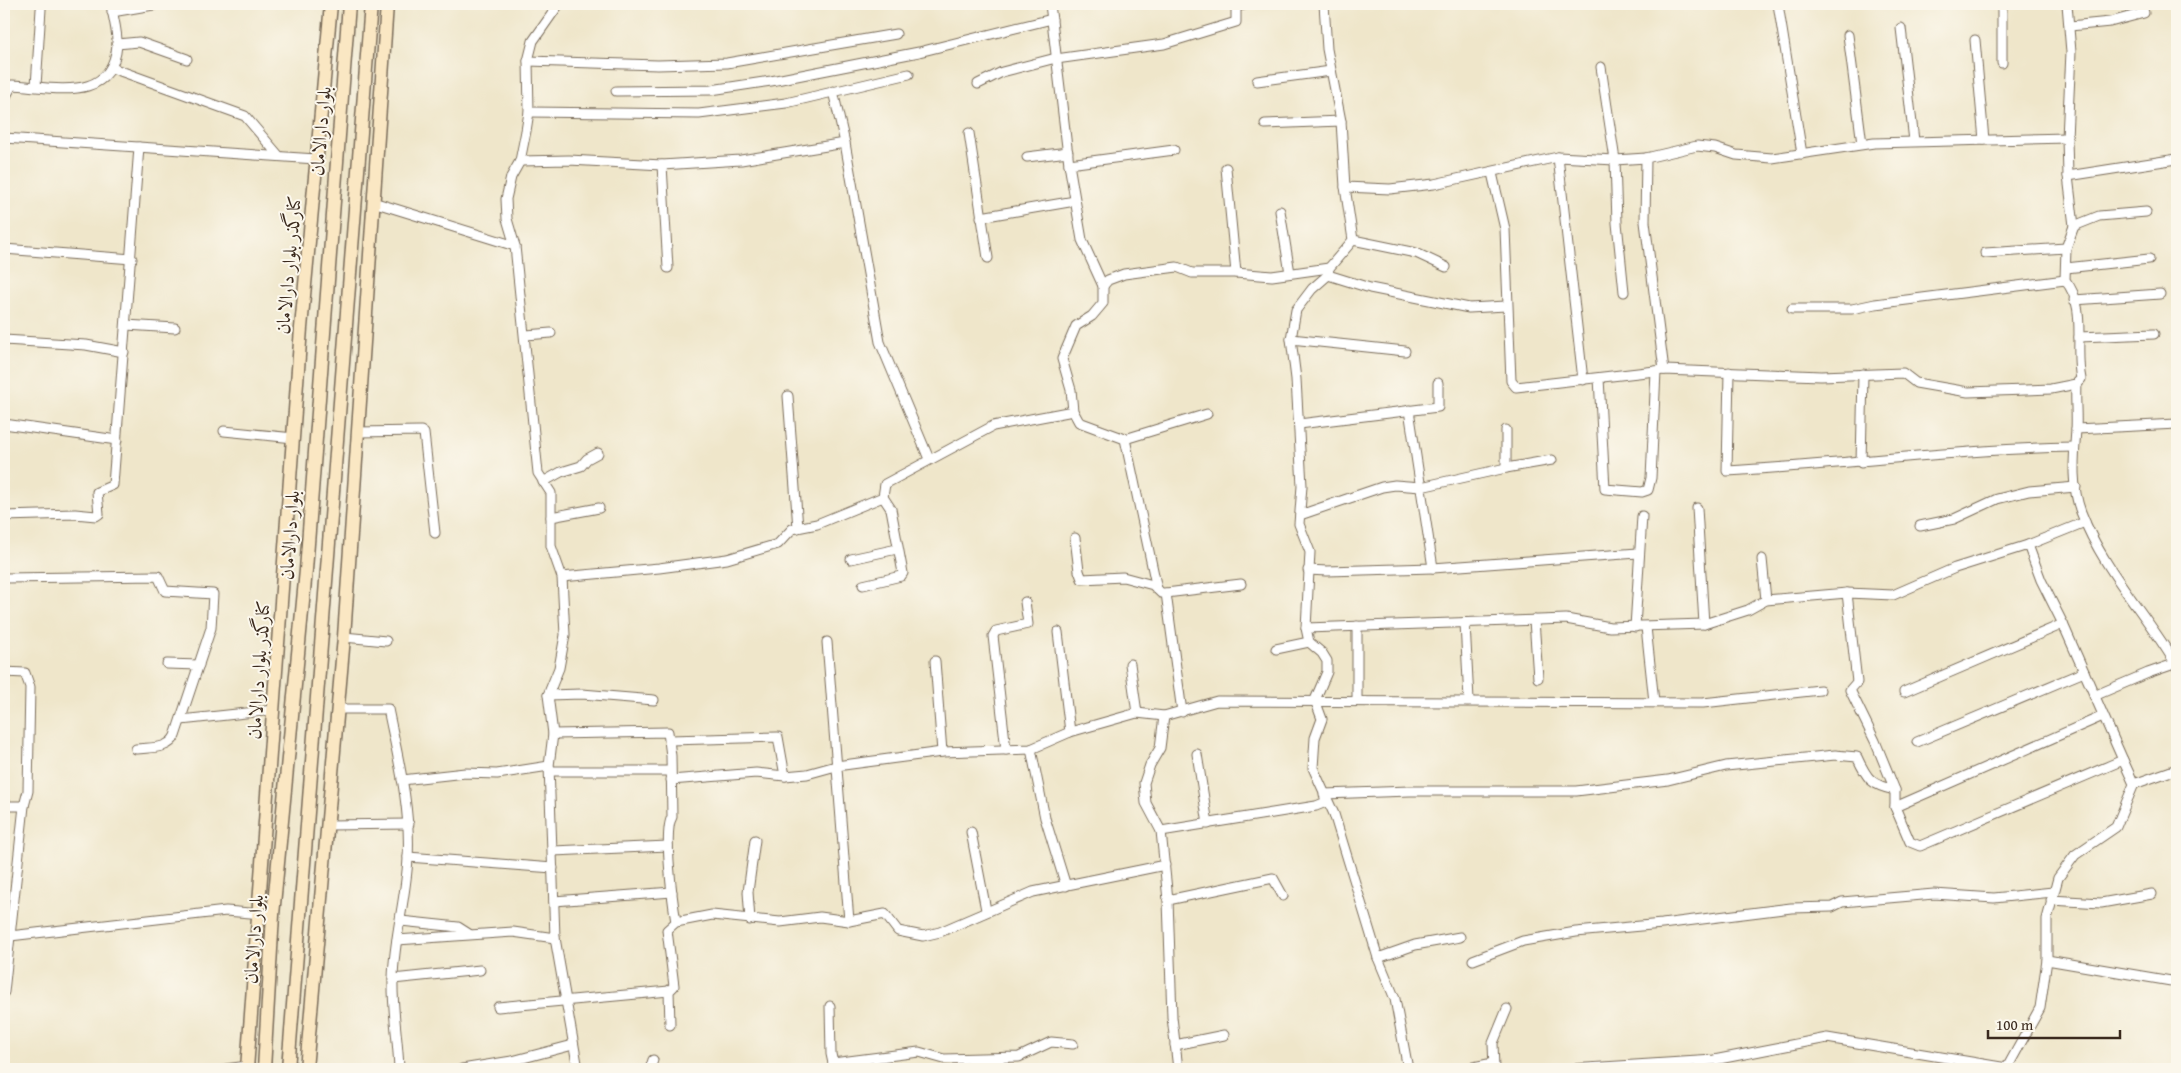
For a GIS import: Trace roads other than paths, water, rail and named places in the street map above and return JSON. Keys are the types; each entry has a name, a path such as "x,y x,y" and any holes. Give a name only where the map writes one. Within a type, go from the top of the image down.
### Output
{"street":[{"path":"4,100 12,85 86,88 99,82 112,68 117,44 111,8 159,4"},
{"name":"کنارگذر بلوار دارالامان","path":"247,1067 316,159 331,4"},
{"name":"بلوار دارالامان","path":"264,1069 273,915 300,637 349,4"},
{"path":"288,1069 371,4"},
{"path":"306,1069 328,825 336,709 344,637 387,4"},
{"path":"559,4 533,41 528,61 529,112 520,161 511,177 506,199 509,226 515,246 526,335 529,391 538,473 551,493 551,546 562,577 565,635 559,668 548,695 553,734 549,769 555,938 568,1002 578,1069"},
{"path":"1050,4 1069,164 1082,240 1103,286 1103,303 1092,316 1076,326 1062,359 1071,390 1073,411 1079,422 1125,439 1206,414"},
{"path":"978,84 1002,72 1056,58 1172,43 1236,22 1236,6 1248,4"},
{"path":"1324,4 1327,49 1342,121 1346,186 1353,240 1296,310 1291,339 1302,486 1299,524 1310,552 1306,628 1309,642 1322,652 1327,661 1327,672 1315,700 1322,719 1315,738 1313,768 1334,814 1378,958 1395,998 1408,1069"},
{"path":"1778,4 1802,154"},
{"path":"2002,4 2002,63"},
{"path":"1492,173 1505,229 1506,306 1512,385 1533,386 1660,370 1822,376 1903,373 1916,383 1968,392 2051,389 2076,384 2081,379 2078,368 2079,318 2073,290 2066,280 2066,248 2074,226 2068,176 2067,138 2070,26 2067,4"},
{"path":"2070,26 2110,22 2144,13 2140,4"},
{"path":"36,86 40,10"},
{"path":"616,91 711,90 771,81 919,52 1052,19"},
{"path":"1901,28 1914,142"},
{"path":"528,61 727,64 896,34"},
{"path":"1848,35 1862,144"},
{"path":"1975,40 1984,140"},
{"path":"117,44 139,42 187,59"},
{"path":"112,68 245,116 280,156"},
{"path":"1601,68 1615,160 1617,223 1624,292"},
{"path":"1257,81 1331,71"},
{"path":"529,112 698,114 786,103 909,74"},
{"path":"833,91 845,143 880,342 929,459"},
{"path":"1265,124 1342,121"},
{"path":"969,133 988,258"},
{"path":"4,138 316,159"},
{"path":"1346,186 1390,189 1434,184 1492,173 1558,157 1615,160 1646,158 1697,146 1715,148 1736,155 1772,158 1862,144 2067,138"},
{"path":"520,161 570,160 662,165 741,160 845,143"},
{"path":"4,516 98,515 97,492 113,485 132,258 138,147"},
{"path":"1069,164 1174,150"},
{"path":"1027,158 1068,152"},
{"path":"1558,157 1583,380"},
{"path":"1599,378 1605,488 1642,492 1648,490 1651,478 1660,370 1645,222 1646,158"},
{"path":"2068,176 2177,159"},
{"path":"662,165 668,268"},
{"path":"1226,168 1236,273"},
{"path":"981,217 1075,201"},
{"path":"373,202 515,246"},
{"path":"1280,211 1290,273"},
{"path":"2074,226 2099,216 2146,212"},
{"path":"1353,240 1416,253 1446,267"},
{"path":"1985,253 2066,248"},
{"path":"4,249 132,258"},
{"path":"2066,268 2149,259"},
{"path":"1103,286 1108,280 1124,274 1177,267 1192,273 1236,273 1272,276 1329,271 1370,288 1468,308 1506,306"},
{"path":"1792,309 1852,309 1875,304 2066,280"},
{"path":"2074,300 2160,294"},
{"path":"126,325 175,328"},
{"path":"526,335 551,334"},
{"path":"2079,337 2154,334"},
{"path":"1291,339 1405,351"},
{"path":"4,340 86,345 124,352"},
{"path":"1729,372 1727,471 1861,462 1909,456 2012,448 2074,447"},
{"path":"1861,462 1863,374"},
{"path":"1298,424 1438,407 1438,383"},
{"path":"2076,384 2076,429 2072,458 2080,511 2104,560 2145,621 2155,628 2176,663 2094,696"},
{"path":"788,396 798,528"},
{"path":"1409,410 1433,568"},
{"path":"863,585 902,574 891,509 883,497 885,484 993,426 1073,411"},
{"path":"4,424 118,440"},
{"path":"2076,429 2177,424"},
{"path":"1506,430 1506,468"},
{"path":"224,431 294,438"},
{"path":"358,432 424,433 435,533"},
{"path":"1125,439 1157,589"},
{"path":"543,482 561,472 581,466 587,459 598,453"},
{"path":"1300,515 1382,487 1395,485 1421,488 1506,468 1552,460"},
{"path":"1920,526 1954,519 1997,499 2029,491 2076,487"},
{"path":"562,577 727,559 778,544 792,529 818,524 883,497"},
{"path":"551,517 600,508"},
{"path":"1697,508 1704,624"},
{"path":"1635,627 1638,554 1642,516"},
{"path":"1306,628 1566,619 1610,627 1704,624 1748,610 1766,600 1847,593 1893,595 1955,568 2028,545 2085,522"},
{"path":"1075,538 1079,571 1082,579 1123,577 1153,585 1160,593 1166,594 1241,584"},
{"path":"1572,1069 1714,1060 1826,1038 2008,1069 2040,1008 2047,960 2046,919 2058,878 2075,856 2116,827 2134,784 2063,624 2041,580 2028,545"},
{"path":"851,560 897,549"},
{"path":"1308,570 1433,568 1638,554"},
{"path":"1762,559 1766,600"},
{"path":"4,578 158,576 165,591 213,594 211,628 172,742 166,746 136,749"},
{"path":"1847,593 1857,682 1850,690 1875,741 1895,790 1895,807 1910,842 1920,846 2123,760"},
{"path":"1166,594 1182,712"},
{"path":"1006,750 993,636 996,631 1028,624 1025,602"},
{"path":"1534,620 1538,678"},
{"path":"1465,623 1469,700"},
{"path":"1904,692 2063,624"},
{"path":"1356,700 1357,626"},
{"path":"1646,627 1654,702"},
{"path":"1058,632 1070,732"},
{"path":"344,637 386,641"},
{"path":"827,642 849,921"},
{"path":"1276,649 1309,642"},
{"path":"935,661 942,752"},
{"path":"167,664 199,665"},
{"path":"1130,664 1137,713"},
{"path":"4,672 25,673 30,687 28,791 24,806 4,992"},
{"path":"1917,742 2084,672"},
{"path":"402,780 466,773 497,774 549,769 671,776 756,773 785,776 807,774 836,766 942,752 1031,749 1070,732 1137,713 1164,716 1217,701 1247,700 1269,703 1315,700 1469,700 1703,703 1820,690"},
{"path":"548,695 582,694 654,700"},
{"path":"336,709 388,709 402,780 409,824 408,857 393,978 398,1069"},
{"path":"180,720 274,710"},
{"path":"1164,716 1160,748 1150,765 1144,784 1146,803 1161,831 1168,900 1169,964 1178,1069"},
{"path":"1895,807 2103,716"},
{"path":"553,734 668,732 670,740 672,817 668,822 668,846 676,922"},
{"path":"670,740 778,737 785,776"},
{"path":"1031,749 1045,818 1066,886"},
{"path":"1197,754 1208,824"},
{"path":"1324,794 1410,791 1576,791 1668,780 1726,766 1835,755 1857,756 1864,772 1877,787 1895,790"},
{"path":"2134,784 2177,769"},
{"path":"1161,831 1316,806 1326,802 1324,794"},
{"path":"4,806 24,806"},
{"path":"328,825 409,824"},
{"path":"971,832 986,910"},
{"path":"750,920 748,892 755,840"},
{"path":"553,851 668,846"},
{"path":"408,857 553,868"},
{"path":"498,1007 568,1002 669,991 674,986 674,975 667,930 676,922 712,915 780,922 820,917 849,921 885,914 898,931 923,936 940,932 986,910 1033,892 1165,865"},
{"path":"1168,900 1274,878 1283,896"},
{"path":"554,901 672,892"},
{"path":"1473,960 1523,941 1576,932 1662,924 1790,908 1832,907 1842,902 1869,899 1934,894 1994,898 2052,896 2101,903 2152,894"},
{"path":"10,936 226,911 273,915"},
{"path":"401,920 458,927 468,934"},
{"path":"397,940 513,932 555,938"},
{"path":"1378,958 1415,945 1460,936"},
{"path":"2047,960 2177,982"},
{"path":"393,978 480,970"},
{"path":"669,991 670,1025"},
{"path":"830,1006 831,1054 834,1066 919,1052 944,1059 1010,1058 1019,1057 1051,1042 1073,1044"},
{"path":"1464,1069 1494,1066 1493,1043 1508,1009"},
{"path":"1175,1045 1224,1035"},
{"path":"462,1069 512,1061 573,1045"},
{"path":"226,1069 247,1067"}]}
